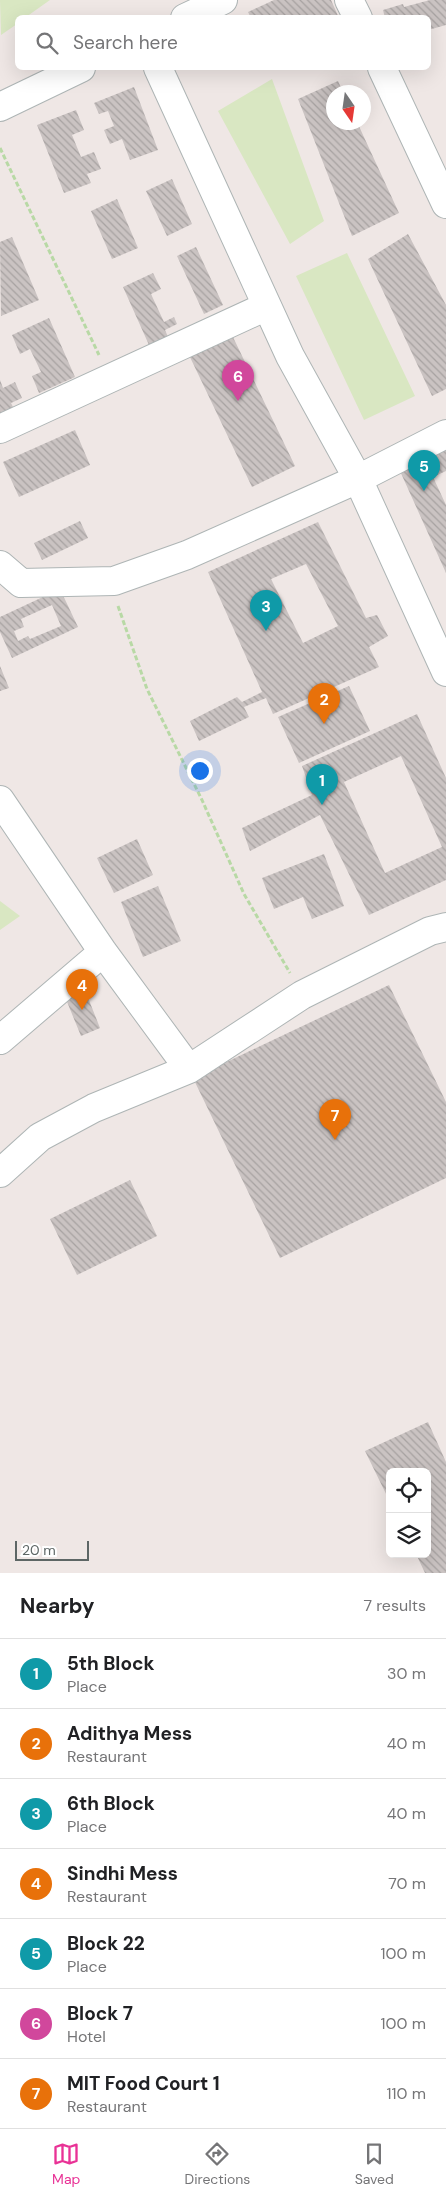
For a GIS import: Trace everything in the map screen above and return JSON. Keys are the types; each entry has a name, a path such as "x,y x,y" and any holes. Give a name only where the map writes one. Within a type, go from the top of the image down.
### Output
{"street":[{"path":"191,15 223,0"},
{"path":"349,0 356,15"},
{"path":"0,107 77,70"},
{"path":"159,70 290,356 358,479 446,672"},
{"path":"383,70 446,204"},
{"path":"0,430 267,306"},
{"path":"0,565 21,584 114,581 187,555 358,479 446,434"},
{"path":"0,800 103,952 189,1069"},
{"path":"0,1173 40,1137 94,1108 189,1069 302,995 430,931 446,927"},
{"path":"0,1040 103,952"}],"path":[{"path":"0,148 110,378"},
{"path":"114,581 118,608 147,689 202,800 244,894 302,995"}],"green space":[{"path":"0,0 50,0 29,15 15,15 15,25 1,35"},
{"path":"272,79 324,221 290,244 218,111"},
{"path":"347,253 415,396 364,420 296,276"},
{"path":"0,901 20,916 0,930"}],"building":[{"path":"274,0 331,0 338,15 250,15 248,12"},
{"path":"430,0 446,0 446,25 431,29 431,15 384,15 383,10 403,4 404,7"},
{"path":"338,81 340,85 329,85"},
{"path":"326,86 326,130 361,130 399,213 352,236 298,99"},
{"path":"134,87 158,150 130,160 122,139 110,144 104,130 114,126 108,111 99,114 94,103"},
{"path":"76,110 84,130 72,135 81,157 94,152 101,169 87,174 91,183 64,193 37,125"},
{"path":"172,179 192,224 167,236 146,191"},
{"path":"117,199 138,248 112,259 91,211"},
{"path":"408,234 446,305 446,389 432,396 368,259"},
{"path":"12,237 39,300 1,316 0,242"},
{"path":"196,247 223,305 204,314 177,256"},
{"path":"153,273 161,289 151,294 164,322 174,317 177,324 165,330 168,337 149,345 123,287"},
{"path":"49,318 75,377 39,393 32,376 41,372 30,349 20,354 12,335"},
{"path":"232,335 295,466 252,487 189,355"},
{"path":"0,380 3,388 15,382 22,398 11,403 16,413 0,420"},
{"path":"75,430 90,465 19,497 3,462"},
{"path":"446,437 446,471 433,477 446,505 446,573 395,460"},
{"path":"80,521 88,538 42,560 34,543"},
{"path":"318,522 366,618 377,615 388,636 369,647 379,667 273,714 266,698 244,707 249,717 199,741 190,721 237,697 242,702 262,692 208,572","holes":["306,564 338,626 303,643 271,579"]},
{"path":"60,589 78,627 12,658 0,632 0,617","holes":["52,605 61,626 30,639 28,636 18,641 14,631 24,627 21,619"]},
{"path":"0,666 9,688 0,691"},
{"path":"349,686 370,731 299,763 278,717"},
{"path":"417,714 446,778 446,880 369,915 320,815 250,851 242,828 312,795 302,766","holes":["401,756 442,847 385,873 344,782"]},
{"path":"137,839 153,875 114,893 97,858"},
{"path":"324,854 344,906 312,919 303,897 274,909 262,878"},
{"path":"158,886 181,941 143,957 121,902"},
{"path":"83,985 100,1028 81,1036 63,992"},
{"path":"389,985 446,1102 446,1178 280,1258 193,1078"},
{"path":"130,1180 157,1236 77,1275 50,1219"},
{"path":"428,1422 446,1462 446,1573 425,1573 418,1558 431,1558 431,1468 386,1468 386,1494 365,1451"}],"place":[{"name":"Block 7","path":"238,401"},
{"name":"Block 22","path":"424,491"},
{"name":"6th Block","path":"266,631"},
{"name":"Adithya Mess","path":"324,724"},
{"name":"5th Block","path":"322,805"},
{"name":"Sindhi Mess","path":"82,1010"},
{"name":"MIT Food Court 1","path":"335,1140"}]}
